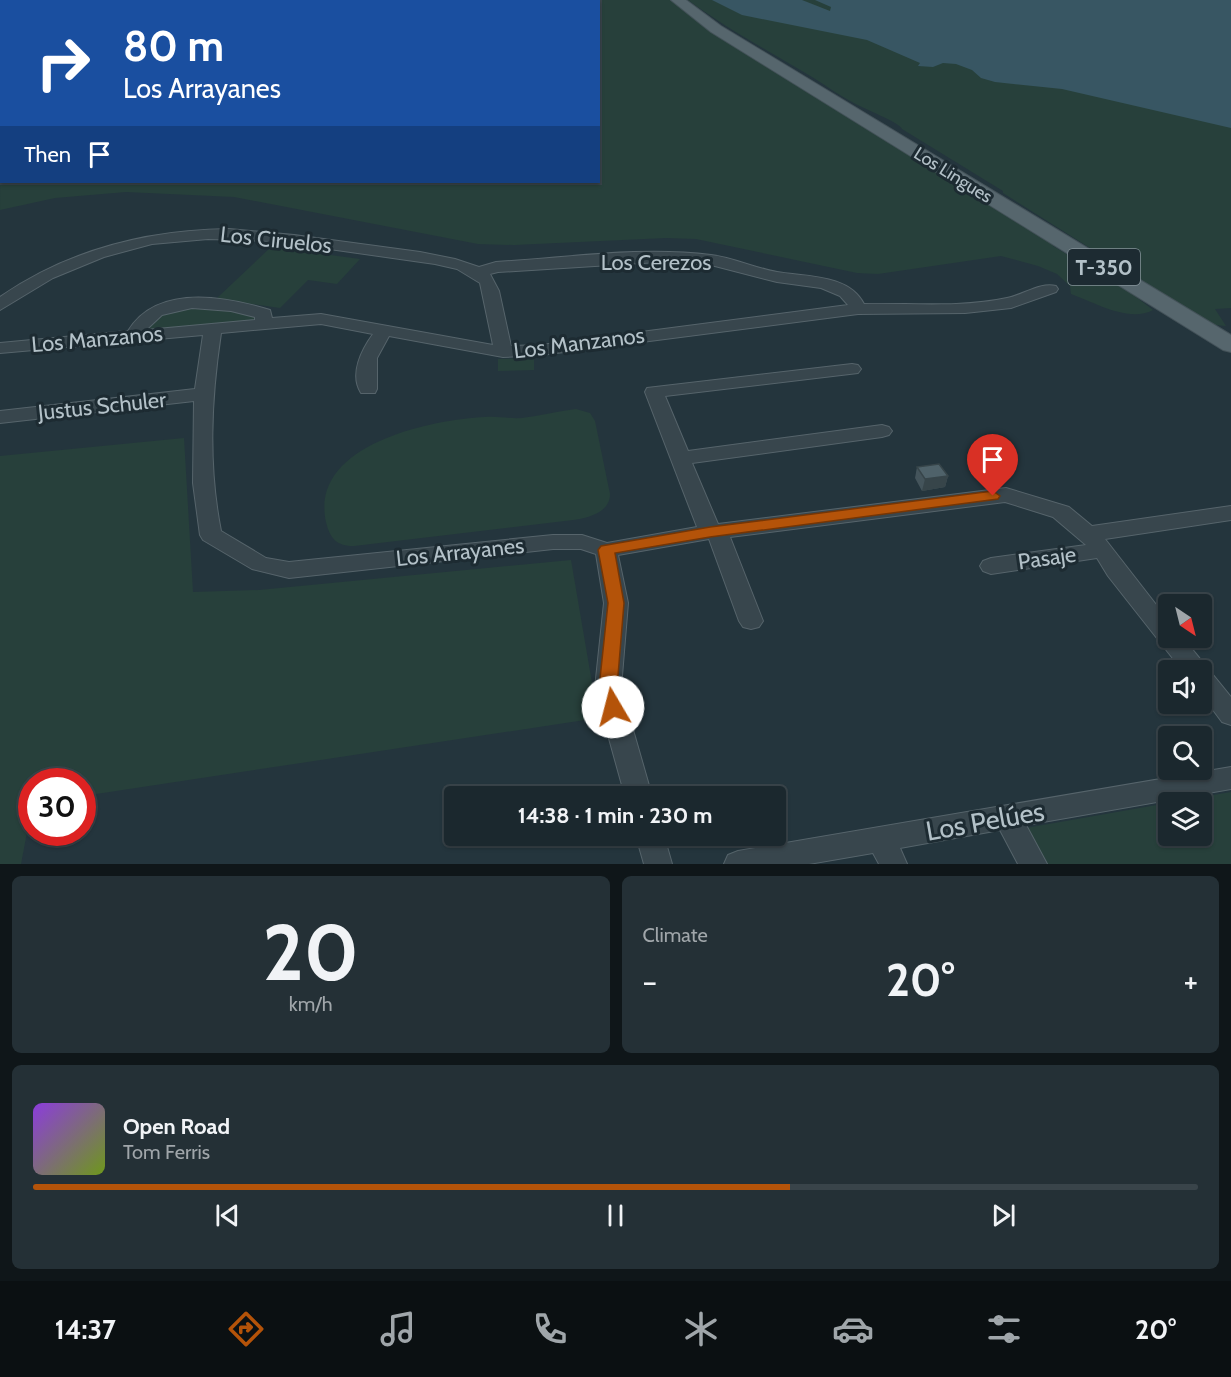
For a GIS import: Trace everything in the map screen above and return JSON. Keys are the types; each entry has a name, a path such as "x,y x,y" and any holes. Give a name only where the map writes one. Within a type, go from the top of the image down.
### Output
{"main road":[{"name":"Los Lingues","path":"678,0 730,38 1231,345"}],"street":[{"name":"Los Ciruelos","path":"0,304 36,280 92,254 137,242 209,234 273,238 435,260 478,273"},
{"name":"Los Cerezos","path":"478,273 496,267 659,257 714,260 774,277 843,290 856,303 858,309"},
{"path":"478,273 490,284 503,352"},
{"name":"Los Manzanos","path":"0,348 321,319 503,352 541,350 858,309 954,308 1011,303 1050,289"},
{"path":"134,335 137,326 147,316 167,306 189,303 206,303 256,311 264,314 263,323"},
{"path":"204,394 213,329"},
{"path":"368,389 367,353 383,332"},
{"path":"750,621 654,392 852,369"},
{"name":"Justus Schuler","path":"0,417 204,394"},
{"name":"Los Arrayanes","path":"204,394 200,443 204,506 211,535 260,564 289,570 553,542 582,542 606,550 713,532 1006,495 1061,512 1095,542 1158,623"},
{"path":"681,458 882,431"},
{"path":"1095,542 1231,513"},
{"name":"Pasaje","path":"991,567 1095,542"},
{"path":"606,550 616,603 608,688 635,786"},
{"name":"Los Arrayanes","path":"1178,648 1188,660"},
{"path":"1212,691 1231,715"},
{"name":"Los Pelúes","path":"738,864 887,852 1007,817 1231,778"},
{"path":"1007,817 1033,864"},
{"path":"653,846 658,864"}],"green space":[{"path":"600,0 678,0 1058,244 1053,246 1131,293 1153,310 1133,314 1111,310 1071,294 1070,286 1057,274 1038,266 1001,256 878,274 857,273 696,239 666,238 514,245 478,244 234,197 126,192 55,198 0,210 0,183 600,183"},
{"path":"688,0 1231,0 1231,308 1215,309 1226,326 1215,325 1185,308 895,123 842,96"},
{"path":"271,247 360,259 337,284 308,280 280,308 216,299"},
{"path":"192,304 258,315 256,320 142,331 152,316"},
{"path":"534,358 534,370 498,371 498,359"},
{"path":"576,409 590,413 595,421 610,494 606,506 597,513 573,520 354,546 343,545 332,537 326,522 326,496 336,474 354,456 378,442 406,431 461,419 522,418"},
{"path":"184,438 193,592 259,590 571,560 598,718 96,794 96,768 18,768 18,846 24,846 21,864 0,864 0,456"},
{"path":"1231,792 1231,864 1045,864 1026,828 1158,805 1158,846 1212,846 1212,795"}],"water":[{"path":"712,0 802,0 830,11 831,7 815,0 1231,0 1231,128 1062,89 995,82 981,78 972,70 956,64 918,66 920,63 867,40 742,15"}],"building":[{"path":"939,464 948,476 925,479 917,467"}],"route":[{"path":"613,707 608,688 616,603 606,550 710,532 993,496"}]}
